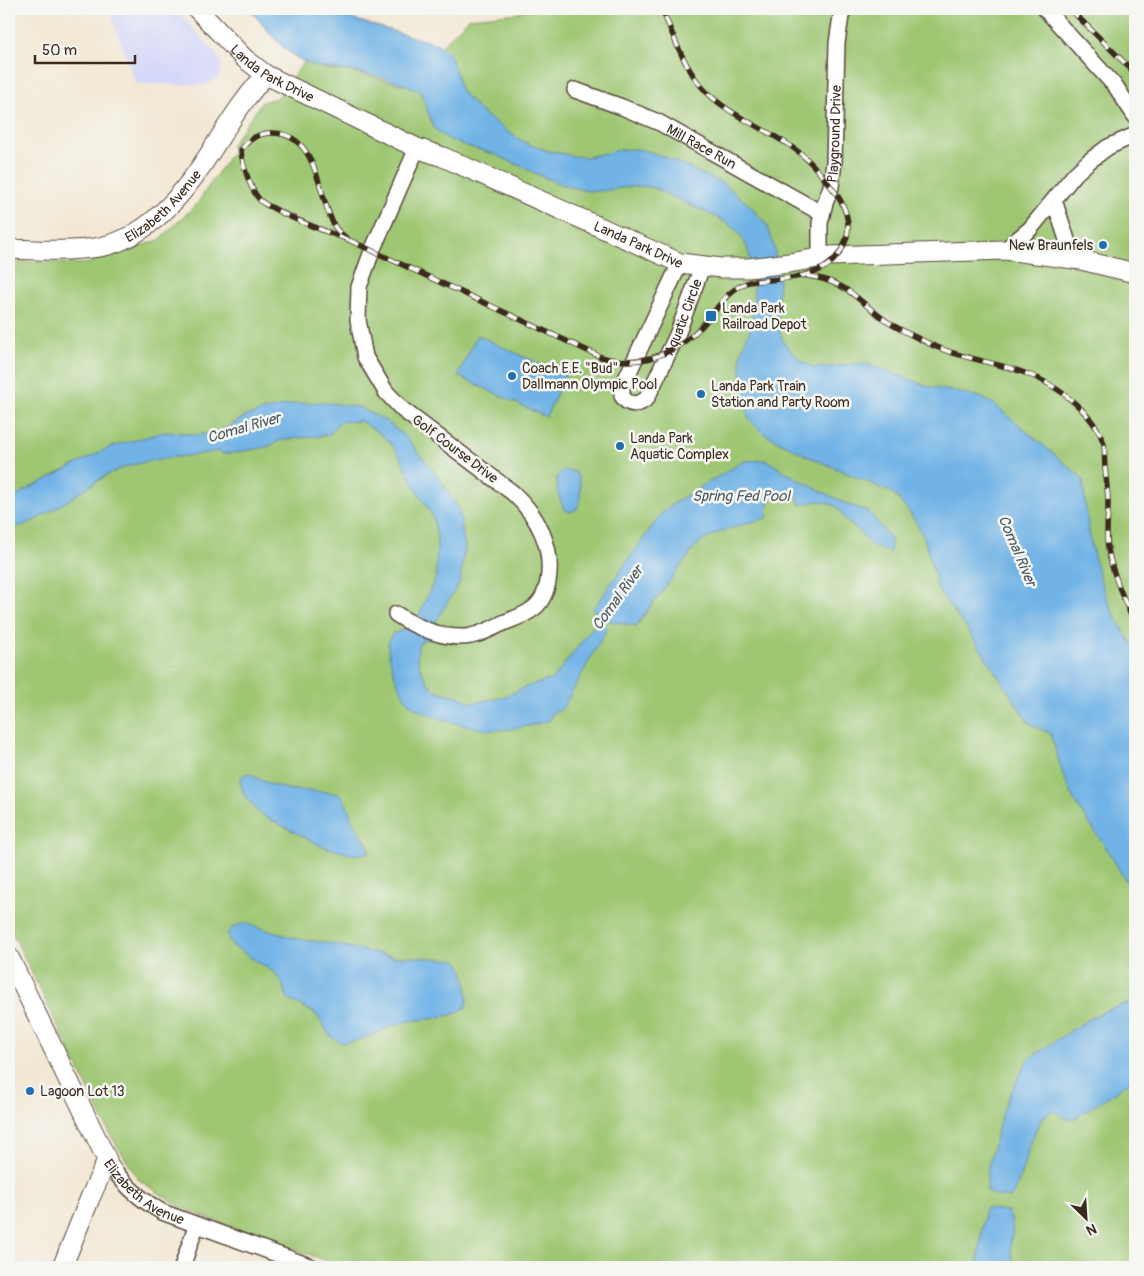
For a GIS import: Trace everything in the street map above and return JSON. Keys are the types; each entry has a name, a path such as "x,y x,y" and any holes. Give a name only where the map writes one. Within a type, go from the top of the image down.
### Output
{"street":[{"name":"Landa Park Drive","path":"197,9 244,58 266,75 417,148 443,157 680,263 702,267 748,268 820,257 1005,250 1074,258 1135,272"},
{"name":"Playground Drive","path":"820,257 821,213 831,187 834,162 837,43 841,16 844,9"},
{"path":"1045,9 1116,87 1135,116"},
{"name":"Elizabeth Avenue","path":"9,249 78,250 102,246 138,232 167,209 201,167 247,97 266,75"},
{"name":"Mill Race Run","path":"576,90 660,123 821,213"},
{"path":"1005,250 1030,228 1088,162 1108,147 1135,135"},
{"name":"Golf Course Drive","path":"396,614 410,622 438,633 449,636 471,636 525,614 534,608 546,590 550,568 542,532 524,504 513,493 403,410 386,392 365,357 358,320 359,287 372,251 417,148"},
{"path":"1054,200 1074,258"},
{"name":"Aquatic Circle","path":"680,263 622,387 622,396 629,403 640,403 647,398 676,335 702,267"},
{"name":"Elizabeth Avenue","path":"9,957 107,1160 119,1178 144,1201 162,1212 312,1267"},
{"path":"62,1267 107,1160"},
{"path":"182,1267 196,1226"}],"shaded area":[{"path":"109,9 175,9 216,54 222,65 218,79 204,85 136,84"}],"green space":[{"path":"526,9 1135,9 1135,958 1131,966 1135,986 1135,1267 345,1267 182,1208 139,1180 111,1136 9,926 9,261 85,264 159,240 196,205 232,152 232,144 262,102 277,98 304,62 329,70 350,71 404,85 469,18 519,13"}],"water":[{"name":"Comal River","path":"250,9 319,9 440,45 453,58 451,59 460,90 481,112 528,144 549,151 587,157 619,150 637,149 665,157 724,184 749,205 767,225 774,246 779,280 778,326 784,343 801,361 815,368 865,363 927,386 980,397 994,404 1081,477 1097,568 1112,610 1122,629 1135,647 1135,897 1107,849 1075,802 1063,775 1051,734 1029,723 965,626 939,592 924,537 910,513 893,493 807,456 763,433 749,419 741,387 741,352 751,327 754,301 753,271 747,246 737,231 724,221 654,188 638,186 597,191 577,189 553,181 496,155 464,146 436,130 420,91 377,76 321,67 305,62 283,47"},
{"name":"Coach E.E. \"Bud\" Dallmann Olympic Pool","path":"477,335 565,376 546,417 458,376"},
{"path":"321,402 359,407 386,421 407,438 439,478 459,509 465,547 460,582 435,623 429,639 421,641 418,646 418,659 425,679 433,688 461,697 470,703 501,698 528,686 553,679 599,619 593,609 661,514 674,503 744,461 766,460 799,480 849,505 869,512 891,539 890,552 873,547 845,519 837,507 819,501 800,505 797,496 775,493 768,502 767,518 720,532 695,547 636,626 600,619 608,627 564,706 559,711 552,713 550,720 522,727 493,730 462,725 417,709 410,704 399,686 391,664 388,647 389,640 394,632 396,633 416,622 436,577 437,538 433,517 401,458 380,433 360,421 339,422 329,435 281,440 267,447 223,454 219,451 139,463 101,478 47,514 33,521 9,528 9,504 22,492 110,447 164,432 196,435 219,432 246,416 269,409 293,404"},
{"path":"562,471 575,472 578,475 580,485 580,500 577,509 570,512 564,509 557,491 557,477"},
{"path":"248,773 287,789 340,795 345,801 355,826 366,842 369,853 354,855 321,846 259,813 243,793 240,780 243,775"},
{"path":"244,923 297,939 323,942 395,957 456,960 461,965 466,980 468,1000 465,1008 451,1015 405,1022 359,1040 343,1043 331,1037 315,1013 287,997 282,982 275,973 233,946 229,940 228,932 232,928"},
{"path":"1135,1001 1135,1075 1130,1082 1074,1119 1069,1120 1054,1111 1046,1115 1033,1136 1020,1178 1010,1198 996,1196 987,1192 987,1171 1001,1117 1009,1096 1028,1059 1087,1020 1105,1011"},
{"path":"985,1208 1007,1211 1013,1227 1011,1251 1016,1267 977,1267"}],"railway":[{"path":"349,240 301,222 261,201 250,184 243,162 241,150 247,143 256,136 269,133 285,135 298,142 314,168 335,227 349,240 601,357 633,361 661,355 687,340 710,317 726,296 736,288 749,282 808,274 832,262 841,251 848,229 845,210 836,193 802,154 778,138 731,112 710,96 701,86 684,59 662,9"},
{"path":"1070,9 1135,73"},
{"path":"807,276 822,279 844,288 891,324 943,350 1007,367 1037,378 1060,391 1083,411 1096,427 1104,444 1108,499 1108,548 1117,581 1135,624"}],"place":[{"name":"New Braunfels","path":"1103,245"},
{"name":"Landa Park Railroad Depot","path":"711,316"},
{"name":"Coach E.E. \"Bud\" Dallmann Olympic Pool","path":"512,376"},
{"name":"Landa Park Train Station and Party Room","path":"701,394"},
{"name":"Landa Park Aquatic Complex","path":"620,446"},
{"name":"Lagoon Lot 13","path":"30,1091"}],"water label":[{"name":"Spring Fed Pool","path":"741,496"}]}
